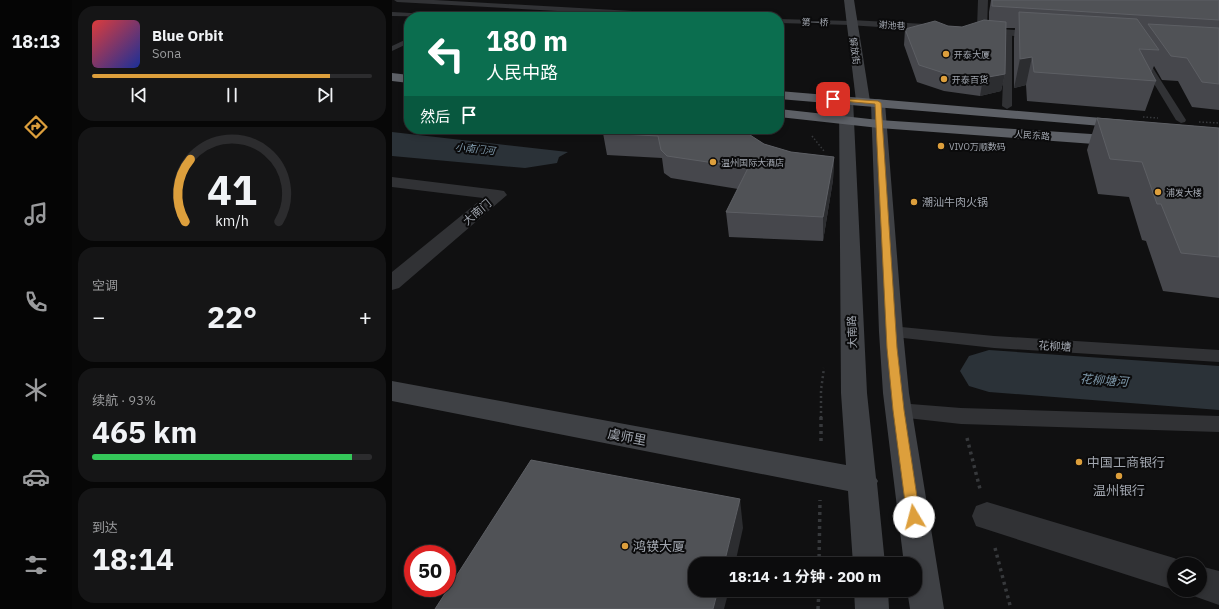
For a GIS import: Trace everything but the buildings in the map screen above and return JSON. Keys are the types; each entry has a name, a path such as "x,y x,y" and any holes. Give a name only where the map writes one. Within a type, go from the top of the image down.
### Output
{"highway":[{"path":"392,66 404,67"},
{"path":"392,77 404,78"},
{"name":"人民东路","path":"784,95 1140,126"},
{"name":"人民东路","path":"784,115 879,124 1133,142"}],"main road":[{"name":"解放街","path":"849,0 862,101"},
{"name":"大南路","path":"862,101 846,121 854,393 863,481 868,557"},
{"path":"862,101 879,124 891,332 897,401 927,609"},
{"name":"虞师里","path":"392,391 863,481"},
{"path":"871,597 872,609"}],"street":[{"path":"982,31 983,0"},
{"name":"谢池巷","path":"852,23 951,29"},
{"path":"967,30 1054,36"},
{"name":"大南门","path":"392,182 498,195 392,283"},
{"path":"987,516 1167,572"},
{"path":"1207,584 1219,588"}],"lane":[{"path":"396,0 609,12"},
{"path":"590,11 604,4"},
{"path":"468,11 481,5"},
{"path":"392,14 404,15"},
{"name":"第一桥","path":"784,21 852,23"},
{"path":"1007,106 1008,32"},
{"path":"392,49 404,39"},
{"path":"1136,47 1180,126"},
{"name":"花柳塘","path":"891,332 994,342 1219,356"},
{"path":"897,401 961,416 1219,424"}],"path":[{"path":"818,609 819,597"}],"water":[{"name":"小南门河","path":"392,132 568,152 559,157 557,163 525,168 392,156"}],"waterway":[{"name":"花柳塘河","path":"989,371 1219,388"}],"place":[{"name":"开泰大厦","path":"946,54"},
{"name":"开泰百货","path":"944,79"},
{"name":"VIVO万顺数码","path":"941,146"},
{"name":"温州国际大酒店","path":"713,162"},
{"name":"浦发大楼","path":"1158,192"},
{"name":"潮汕牛肉火锅","path":"914,202"},
{"name":"中国工商银行","path":"1079,462"},
{"name":"温州银行","path":"1119,476"},
{"name":"鸿锳大厦","path":"625,546"}],"route":[{"path":"833,99 878,103 892,348 898,410 914,517"}]}
